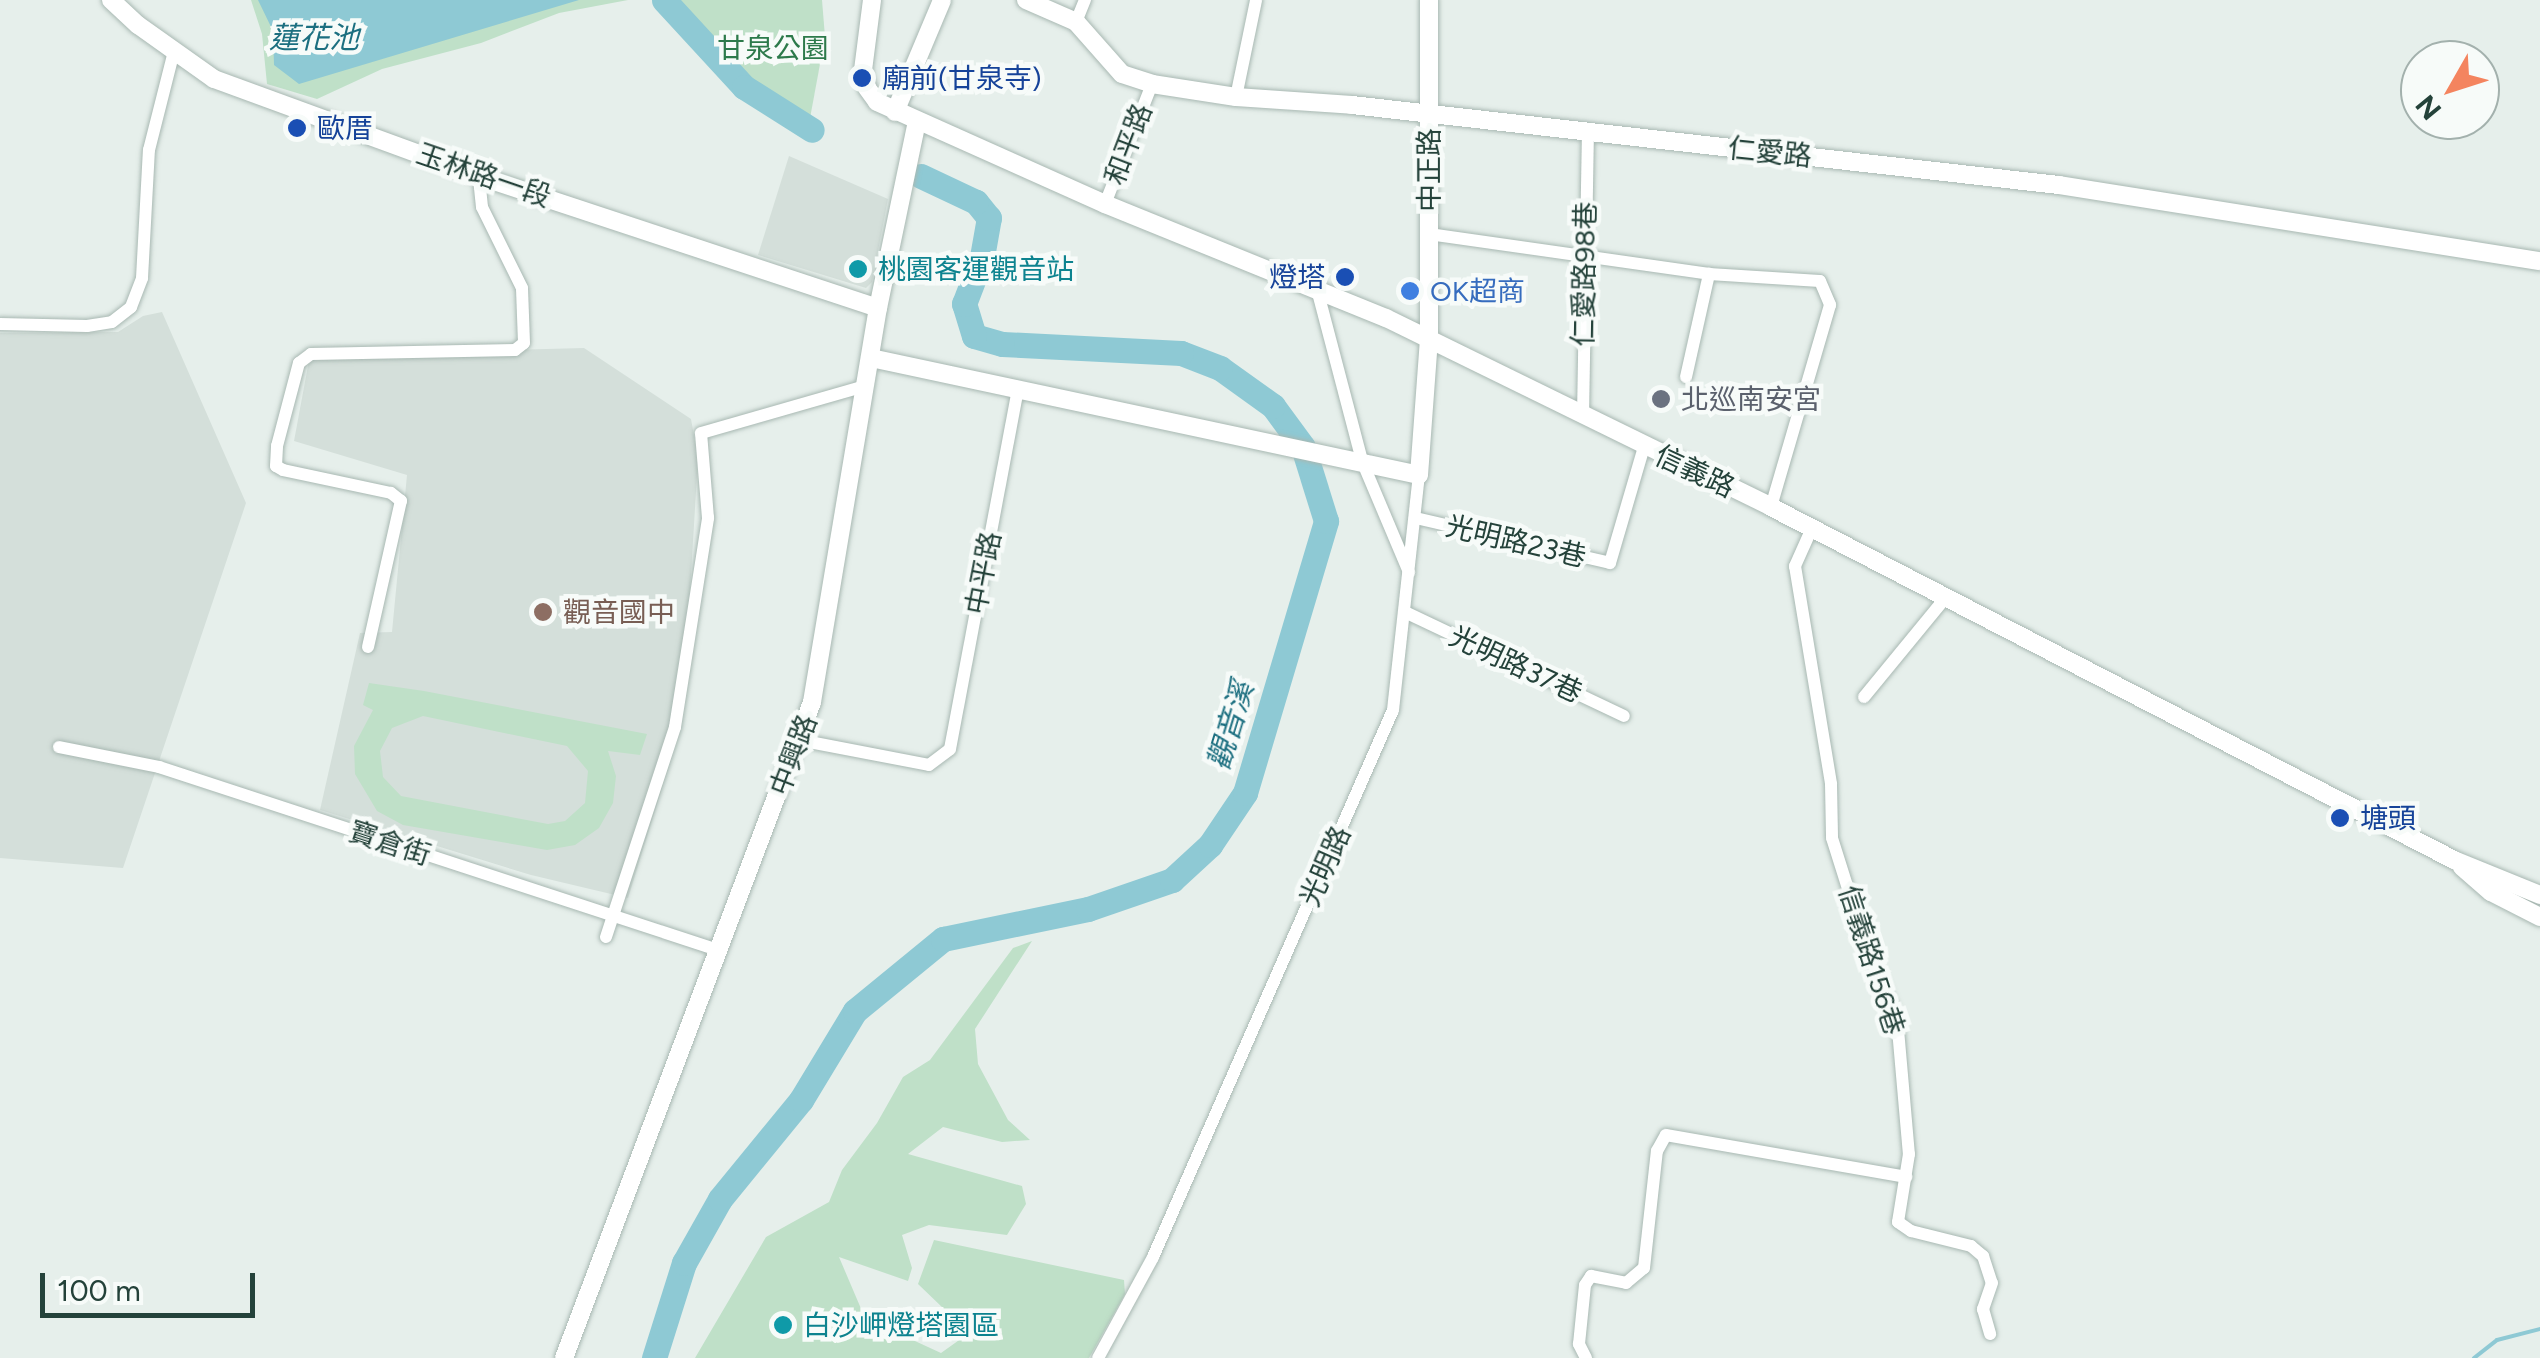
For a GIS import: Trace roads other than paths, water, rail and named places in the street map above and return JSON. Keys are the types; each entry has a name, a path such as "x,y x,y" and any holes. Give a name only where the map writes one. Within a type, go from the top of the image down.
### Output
{"street":[{"name":"玉林路一段","path":"111,0 214,79 479,176 878,308"},
{"path":"872,0 863,70 867,88 878,102 895,112 942,0"},
{"name":"仁愛路","path":"1026,0 1076,22 1122,74 1152,84 1236,97 1429,114 2059,184 2540,260"},
{"path":"1076,22 1086,0"},
{"path":"1236,97 1256,0"},
{"name":"中正路","path":"1429,0 1429,339"},
{"path":"0,324 86,326 112,322 131,307 142,278 149,150 174,51"},
{"name":"和平路","path":"1105,204 1152,84"},
{"name":"信義路","path":"895,112 1429,339 1771,507 2454,860 2540,894"},
{"name":"中興路","path":"564,1358 812,702 878,308 917,122"},
{"name":"仁愛路98巷","path":"1584,416 1583,256 1588,132"},
{"path":"368,647 400,501 391,492 282,470 276,466 277,446 299,363 311,354 515,350 524,342 522,288 482,207 479,176"},
{"path":"1429,234 1709,274 1820,281 1830,304 1771,507"},
{"path":"1686,377 1709,274"},
{"path":"1317,289 1362,461 1409,572"},
{"name":"光明路","path":"1098,1358 1153,1257 1394,710 1407,613 1429,339"},
{"path":"870,358 1419,474"},
{"path":"606,936 675,727 708,518 701,433 865,386"},
{"name":"中平路","path":"798,740 928,765 950,750 1018,388"},
{"name":"光明路23巷","path":"1420,520 1610,563 1644,447"},
{"name":"信義路156巷","path":"1812,528 1795,566 1830,784 1832,838 1866,946 1897,1018 1907,1102 1906,1177 1898,1218 1902,1226 1971,1246 1983,1256 1992,1283 1982,1309 1990,1334"},
{"path":"1864,697 1946,597"},
{"name":"光明路37巷","path":"1407,613 1624,716"},
{"name":"寶倉街","path":"59,747 160,767 718,950"},
{"name":"信義路","path":"2454,860 2491,892 2540,916"},
{"path":"1586,1358 1580,1344 1585,1285 1591,1276 1626,1283 1644,1268 1657,1151 1666,1135 1906,1177"}],"water":[{"name":"蓮花池","path":"258,0 579,0 299,84 274,65 273,31"}],"waterway":[{"name":"觀音溪","path":"664,0 744,87 812,130"},
{"name":"觀音溪","path":"654,1358 684,1263 720,1199 801,1100 855,1011 943,939 1088,909 1172,880 1210,845 1245,793 1326,521 1303,447 1273,406 1220,368 1181,353 1002,344 974,336 964,304 982,257 989,218 976,202 921,176"},
{"path":"2474,1358 2497,1340 2540,1329"}],"place":[{"name":"廟前(甘泉寺)","path":"862,78"},
{"name":"歐厝","path":"297,128"},
{"name":"桃園客運觀音站","path":"858,269"},
{"name":"燈塔","path":"1345,277"},
{"name":"OK超商","path":"1410,291"},
{"name":"北巡南安宮","path":"1661,399"},
{"name":"觀音國中","path":"543,612"},
{"name":"塘頭","path":"2340,818"},
{"name":"白沙岬燈塔園區","path":"783,1325"}],"park label":[{"name":"甘泉公園","path":"773,48"}]}
